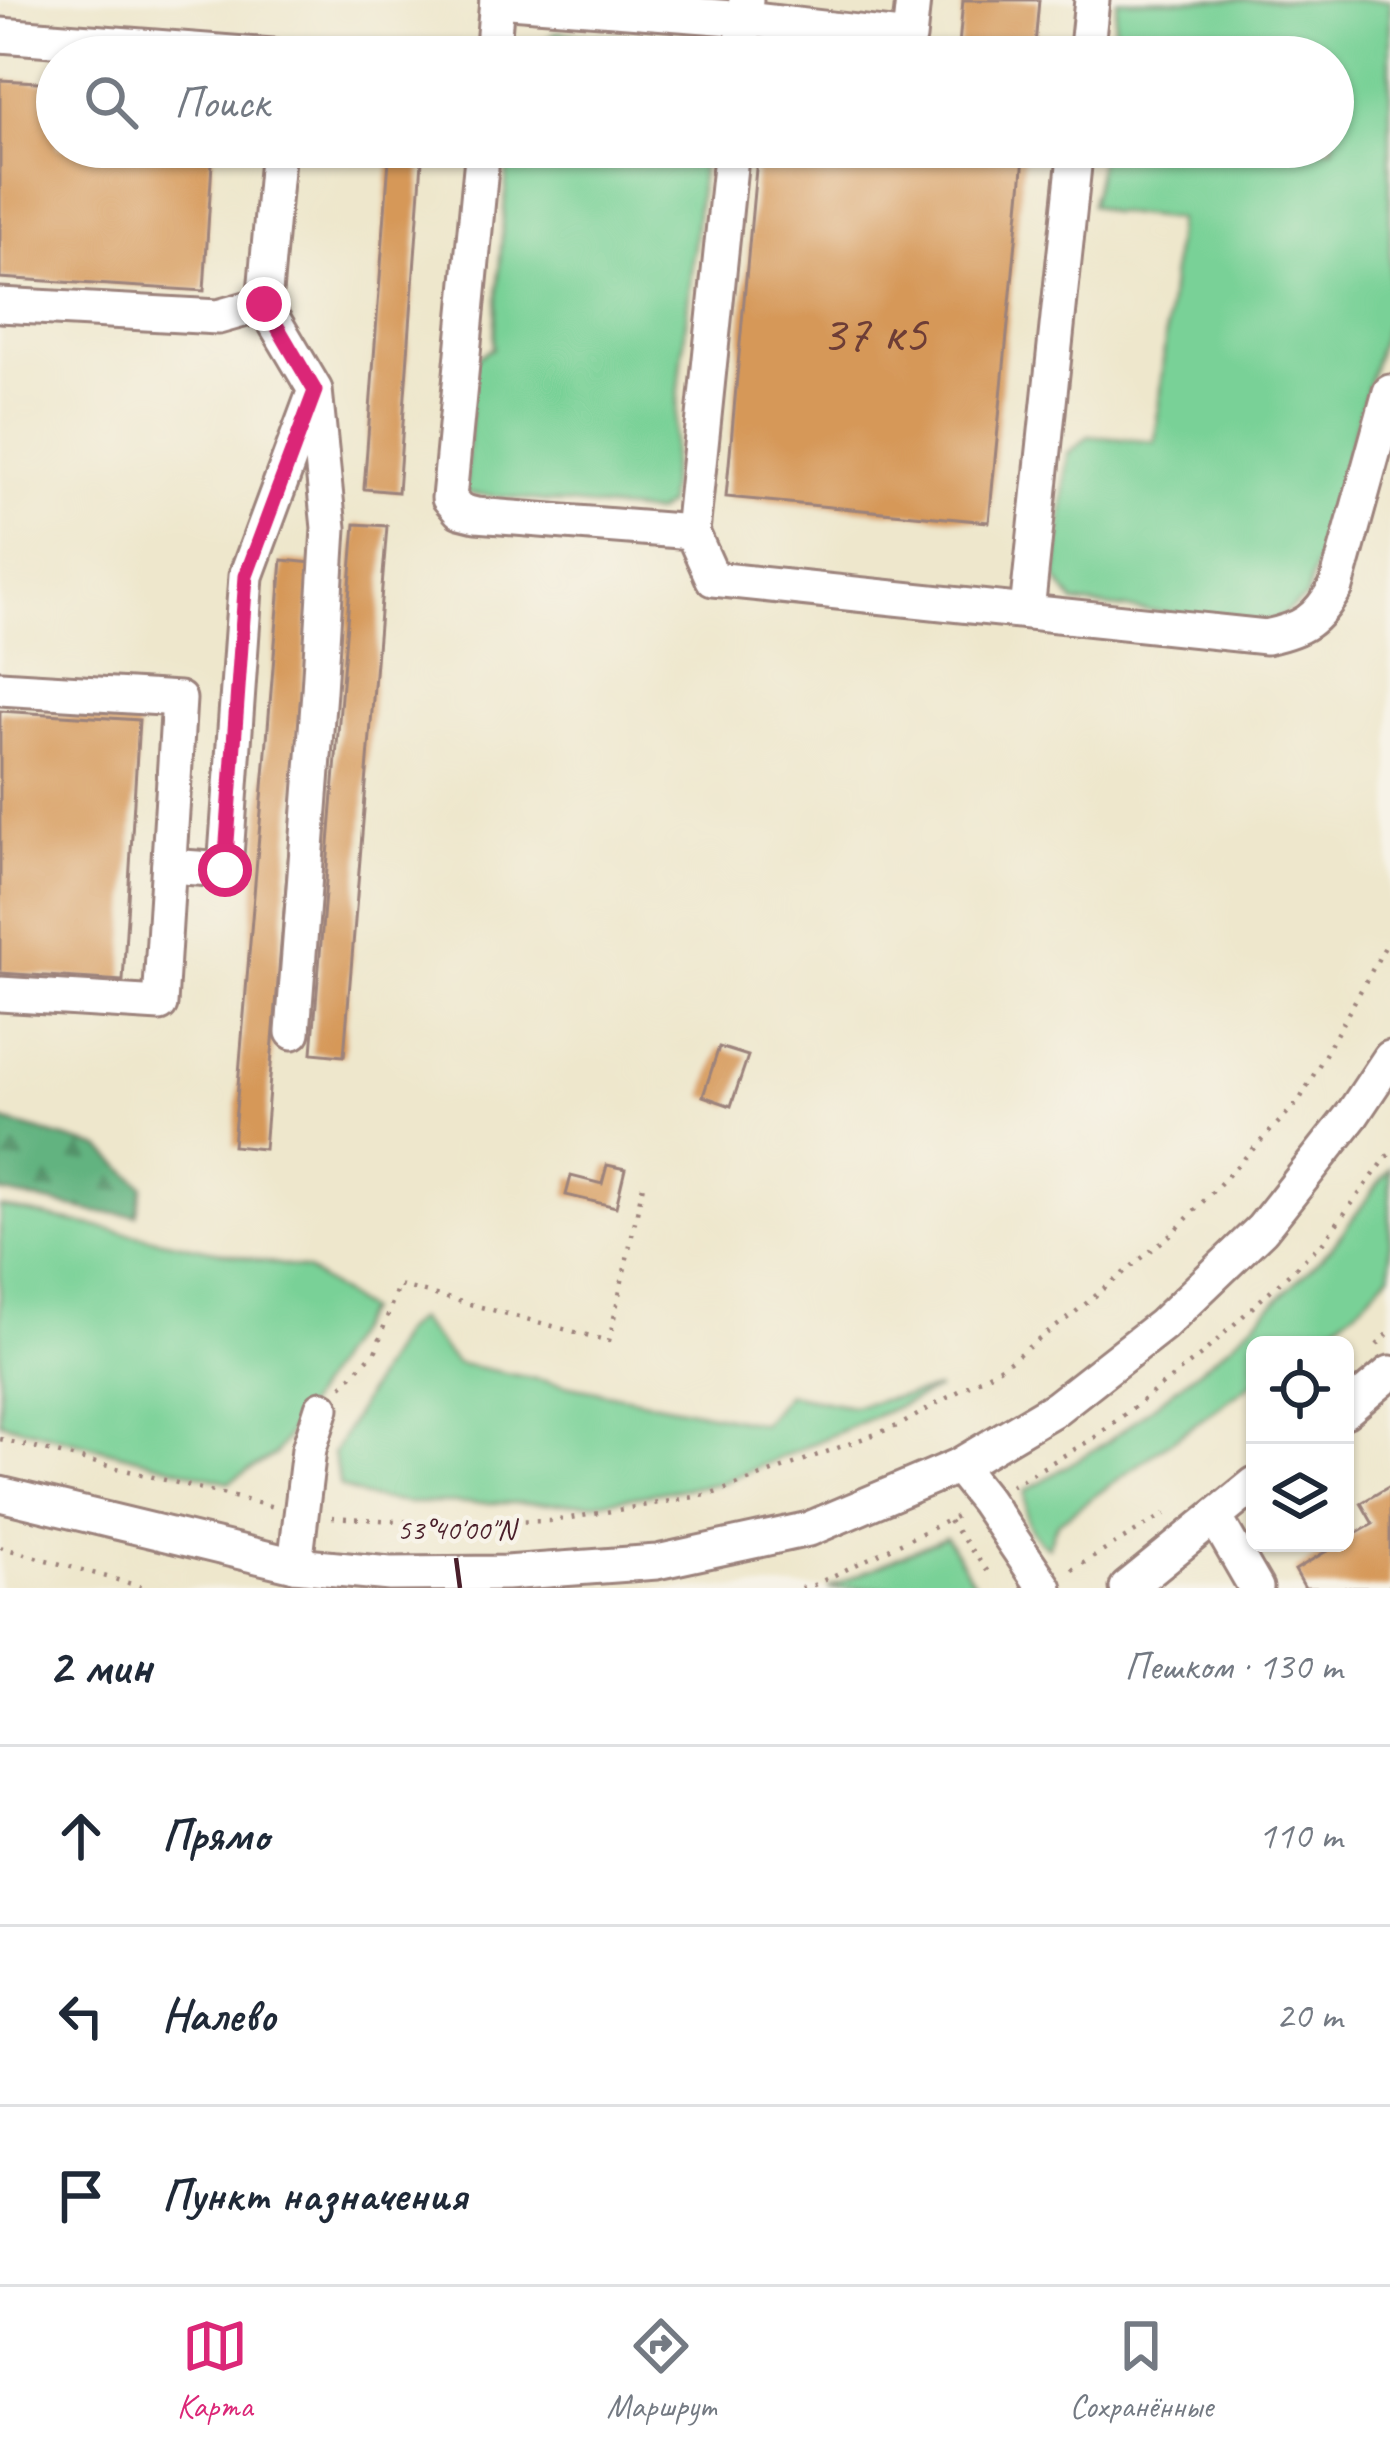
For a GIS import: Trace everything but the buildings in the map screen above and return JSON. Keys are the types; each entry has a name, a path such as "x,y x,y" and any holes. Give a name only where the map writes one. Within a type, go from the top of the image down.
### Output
{"street":[{"path":"494,36 497,0 746,9 898,36"},
{"path":"909,36 913,0"},
{"path":"1088,36 1092,0"},
{"path":"0,35 36,38"},
{"path":"276,168 264,304 315,391 329,528 292,1032"},
{"path":"481,168 449,498 460,512 476,515 692,532"},
{"path":"730,168 692,532 713,579 1266,637 1294,631 1321,612 1336,587 1390,392"},
{"path":"1027,611 1074,168"},
{"path":"0,304 218,317 264,304"},
{"path":"169,866 225,870 246,576 315,391"},
{"path":"0,688 179,699 160,1004 0,994"},
{"path":"0,1494 295,1565 390,1574 657,1562 809,1529 958,1466 1057,1408 1162,1324 1262,1229 1352,1115 1390,1058"},
{"path":"1354,1403 1390,1373"},
{"path":"295,1565 309,1449 322,1408"},
{"path":"958,1466 1044,1587"},
{"path":"1127,1588 1246,1491"},
{"path":"1215,1517 1256,1588"}],"path":[{"path":"0,1438 302,1514 428,1523 552,1521 712,1494 900,1425 1006,1364 1175,1231 1299,1101 1390,938"},
{"path":"322,1408 376,1350 398,1285 609,1341 644,1180"},
{"path":"1044,1587 1178,1506"},
{"path":"949,1521 992,1577"},
{"path":"0,1547 146,1588"}],"green space":[{"path":"1117,0 1390,0 1390,309 1306,598 1265,624 1074,603 1056,578 1068,454 1089,436 1155,442 1177,219 1109,212 1091,205 1098,168 1354,168 1354,36 1113,36"},
{"path":"557,32 618,36 550,36"},
{"path":"507,168 702,168 667,505 655,513 465,493 473,360 493,348"},
{"path":"0,1120 101,1148 143,1186 136,1215 95,1212 0,1192"},
{"path":"1390,1168 1390,1273 1357,1308 1318,1336 1246,1336 1246,1387 1057,1523 1048,1547 1035,1536 1028,1523 1025,1491 1109,1441 1229,1346 1331,1248"},
{"path":"0,1207 307,1270 366,1311 275,1455 229,1482 0,1422"},
{"path":"417,1319 455,1363 762,1424 787,1394 852,1406 938,1389 721,1483 592,1503 407,1503 365,1497 340,1486 333,1454 401,1333"},
{"path":"945,1537 977,1588 828,1588"}],"route":[{"path":"225,870 246,576 315,391 264,304"}]}
